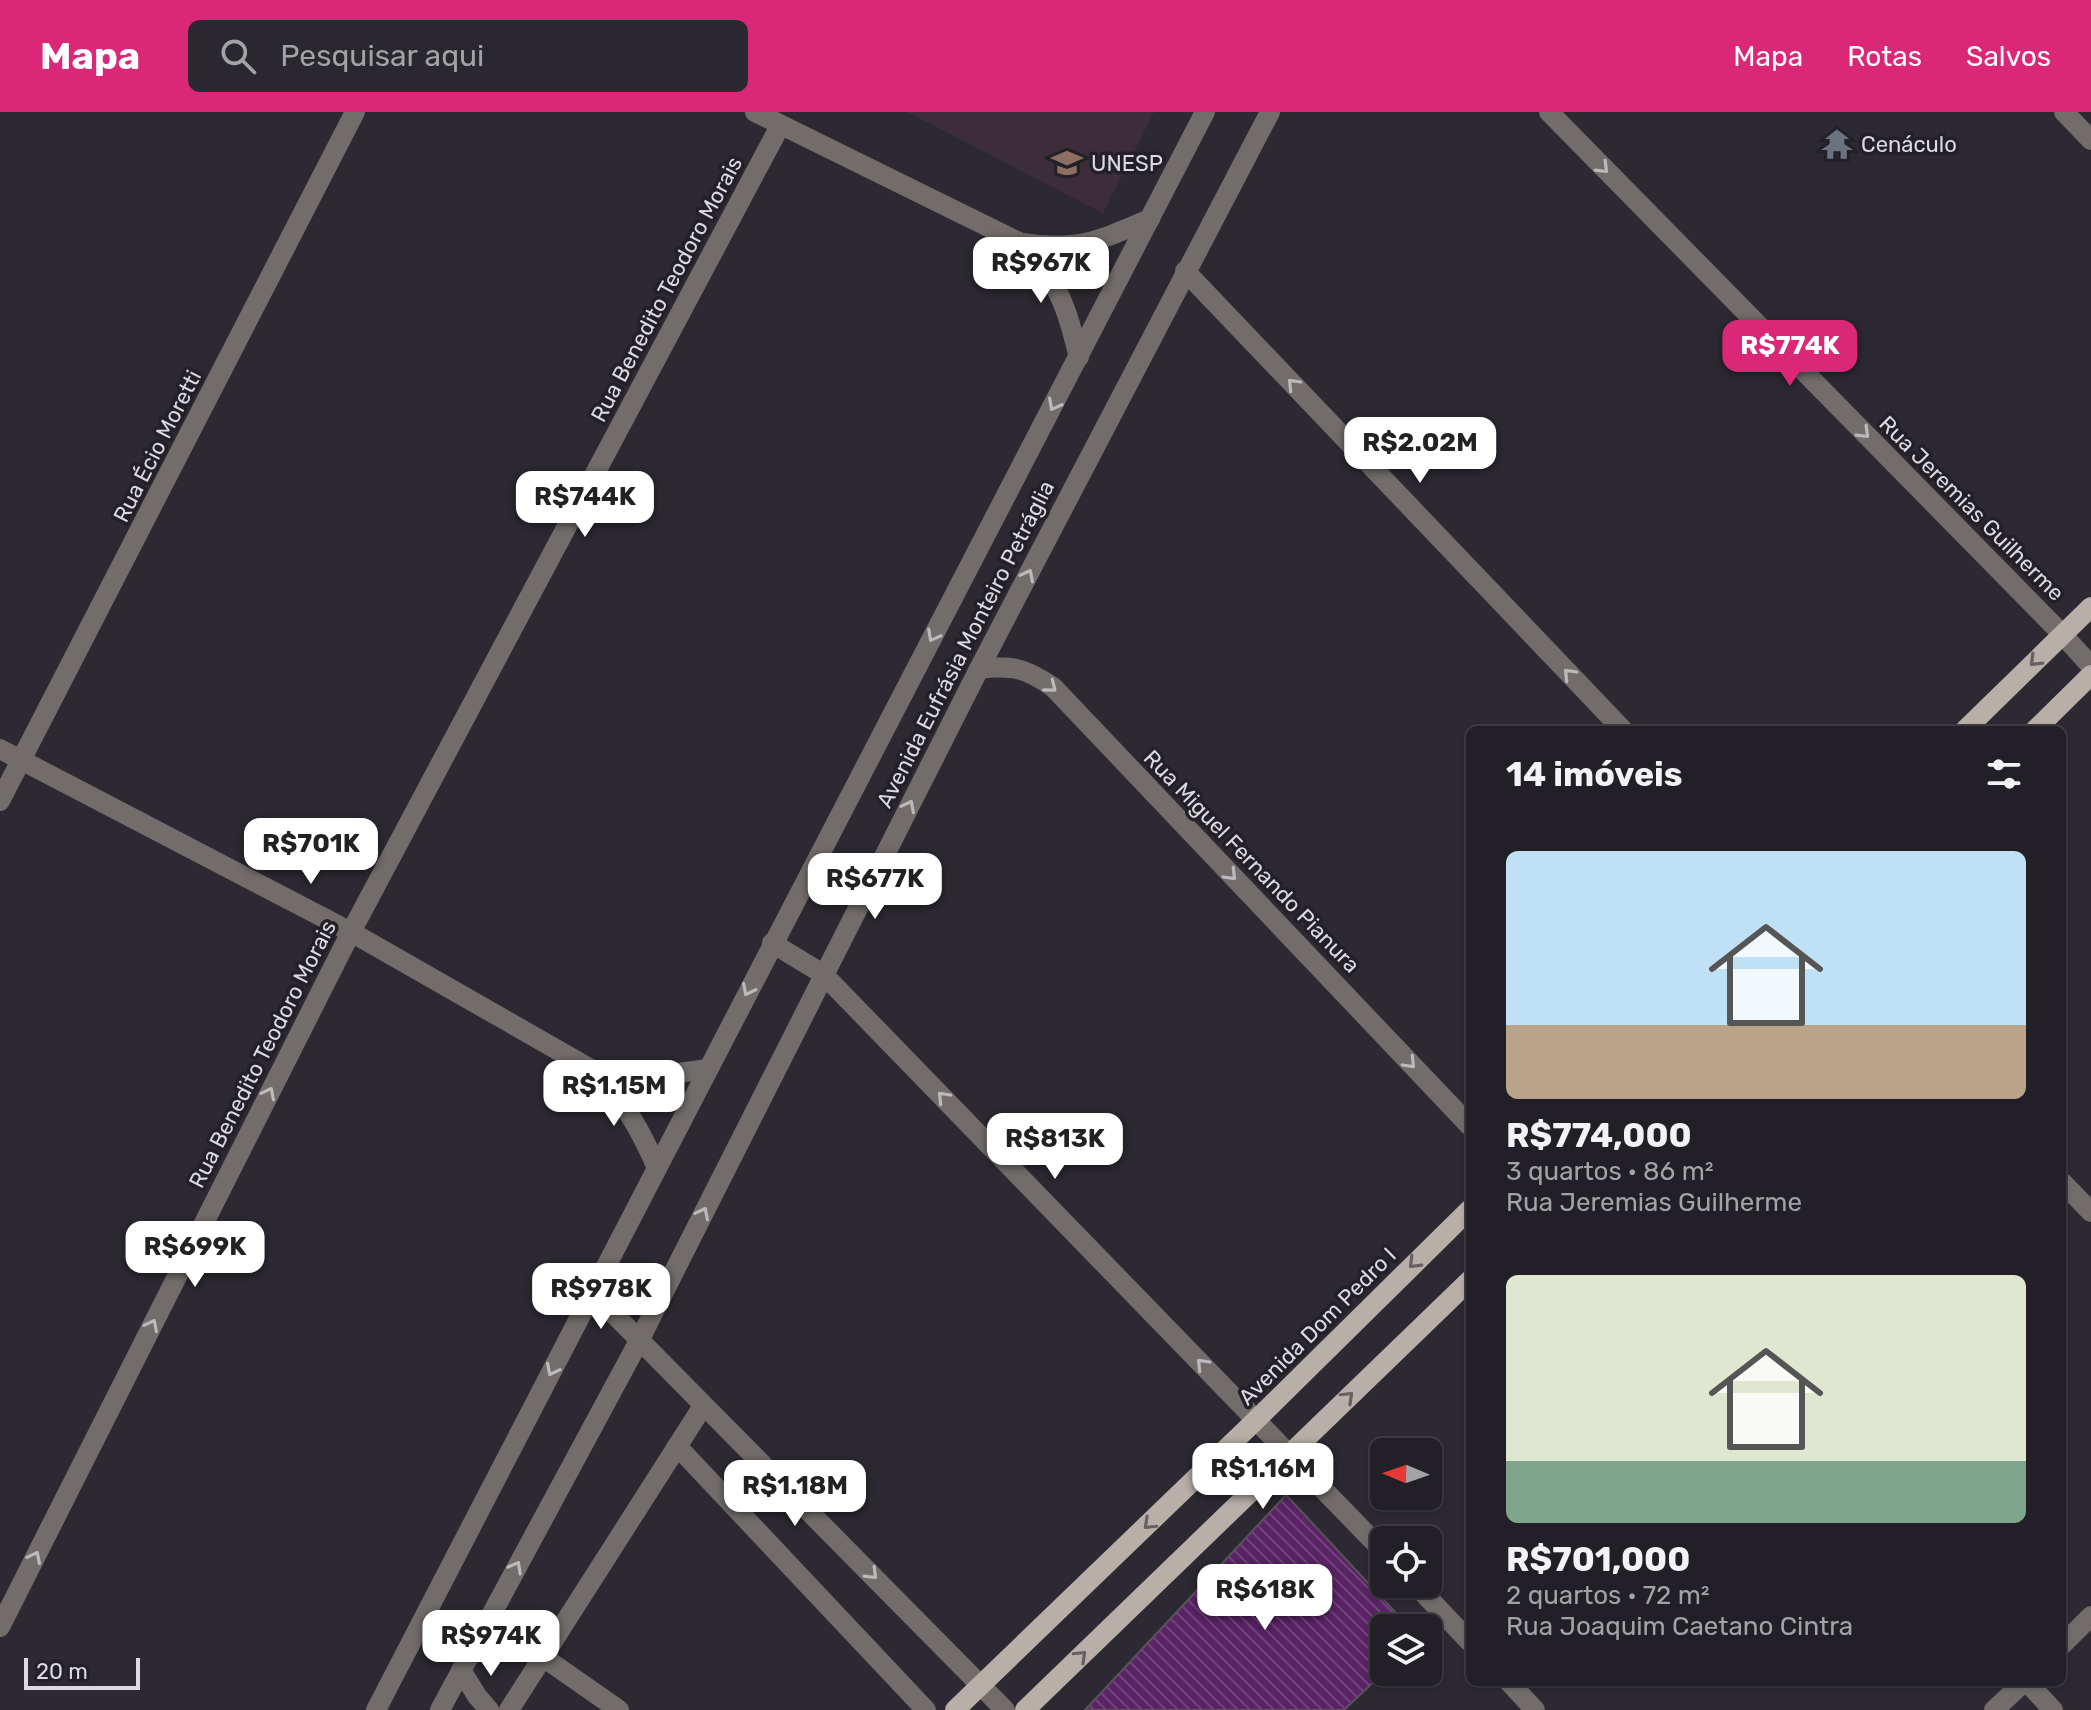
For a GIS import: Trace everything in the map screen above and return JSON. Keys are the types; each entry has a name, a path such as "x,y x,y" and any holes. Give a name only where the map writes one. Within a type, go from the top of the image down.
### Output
{"main road":[{"path":"1969,726 2091,607"},
{"path":"2039,726 2091,675"},
{"name":"Avenida Dom Pedro I","path":"955,1710 1466,1213"},
{"path":"1025,1710 1466,1284"}],"street":[{"name":"Rua Écio Moretti","path":"0,801 355,112"},
{"path":"755,112 1021,243 1053,247 1083,245 1150,219"},
{"name":"Avenida Eufrásia Monteiro Petráglia","path":"376,1710 1205,112"},
{"name":"Avenida Eufrásia Monteiro Petráglia","path":"440,1710 640,1339 979,669 1270,112"},
{"path":"1259,132 1280,112"},
{"name":"Rua Jeremias Guilherme","path":"1549,112 2091,666"},
{"path":"2064,112 2091,140"},
{"name":"Rua Benedito Teodoro Morais","path":"0,1627 351,932 780,126"},
{"path":"1021,243 1045,269 1061,295 1079,357"},
{"path":"1185,271 1619,726"},
{"name":"Rua Miguel Fernando Pianura","path":"979,669 1004,666 1028,670 1053,687 1466,1122"},
{"path":"0,749 351,932 596,1072 620,1097 657,1168"},
{"path":"772,943 823,974 1370,1537"},
{"path":"596,1072 648,1077 708,1069"},
{"path":"2066,1186 2091,1212"},
{"path":"592,1292 983,1684 1005,1710"},
{"path":"509,1710 703,1406"},
{"path":"677,1446 926,1710"},
{"path":"1428,1598 1466,1638"},
{"path":"2066,1641 2091,1616"},
{"path":"479,1636 543,1657 619,1710"},
{"path":"461,1670 489,1710"},
{"path":"1513,1686 1535,1710"},
{"path":"1994,1710 2021,1686"},
{"path":"2029,1686 2053,1710"}],"shaded area":[{"name":"UNESP","path":"907,112 1154,112 1103,213"}],"building":[{"path":"1286,1495 1370,1585 1370,1598 1382,1598 1397,1614 1370,1614 1370,1685 1344,1710 1085,1710"}],"place":[{"name":"Cenáculo","path":"1837,144"},
{"name":"UNESP","path":"1067,163"}]}
